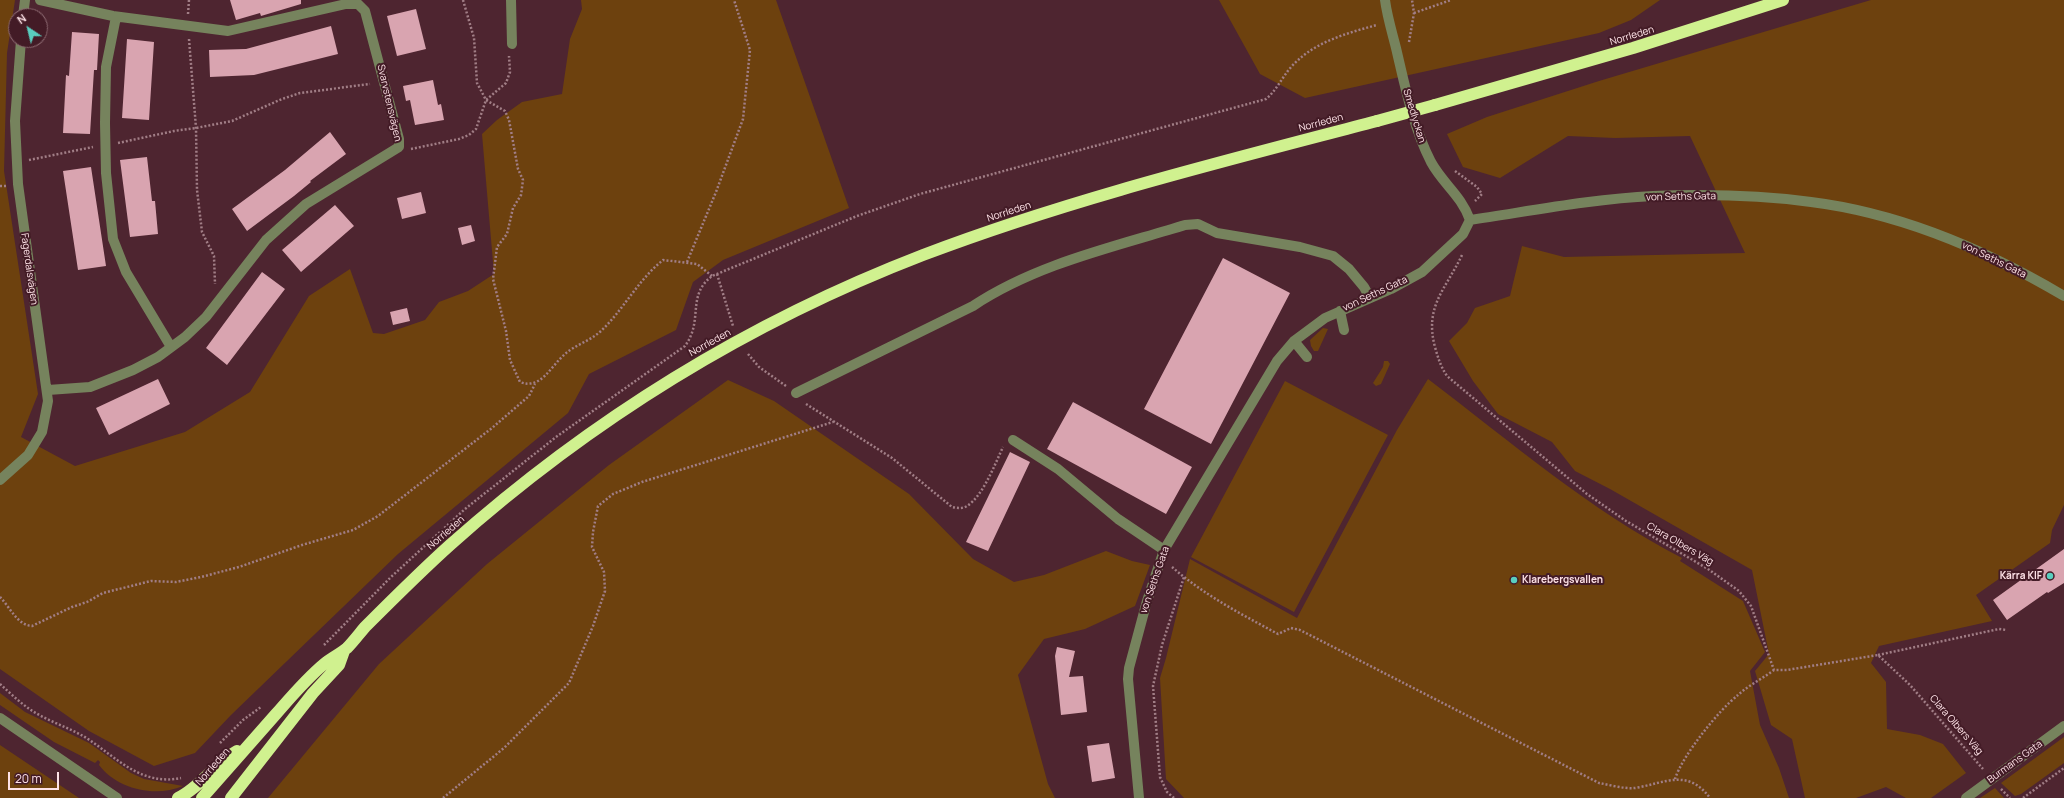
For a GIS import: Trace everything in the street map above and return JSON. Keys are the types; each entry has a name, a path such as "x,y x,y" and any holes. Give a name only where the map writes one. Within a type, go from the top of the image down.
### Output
{"highway":[{"name":"Norrleden","path":"202,798 249,744 325,662 344,651 427,566 522,484 609,420 679,374 784,317 920,256 997,228 1206,166 1435,105 1619,52 1783,0"},
{"name":"Norrleden","path":"231,798 313,693 339,665 344,651"},
{"path":"178,798 188,794 229,756 249,744"}],"street":[{"name":"Svarvstensvägen","path":"40,0 116,17 228,31 346,4 358,4 365,11 399,139 399,147 306,204 266,240 206,317 172,347 133,370 90,387 48,390"},
{"path":"512,0 512,44"},
{"name":"Smedlyckan","path":"1385,0 1400,68 1419,135 1431,163 1441,178 1460,199 1470,220"},
{"path":"116,17 106,67 105,146 113,239 126,272 172,347"},
{"name":"Fagerdalsvägen","path":"0,480 28,455 42,432 48,401 48,390 18,184 15,121 20,48"},
{"name":"von Seths Gata","path":"1139,798 1131,724 1128,679 1129,668 1147,601 1163,554 1277,361 1294,341 1325,318 1391,289 1422,272 1463,234 1470,220 1580,203 1653,196 1758,197 1812,202 1892,219 1954,240 2064,296"},
{"path":"796,393 974,306 996,291 1014,282 1056,265 1185,225 1198,224 1217,232 1300,247 1333,256 1349,269 1364,287 1370,298"},
{"path":"1340,311 1344,330"},
{"path":"1294,341 1307,357"},
{"path":"1013,440 1058,469 1163,554"},
{"path":"0,718 117,798"},
{"name":"Burmans Gata","path":"1966,798 2064,726"}],"path":[{"path":"189,0 188,26 196,128 197,190 202,232 214,256 215,292 222,298"},
{"path":"463,0 474,38 477,83 486,100 500,107 507,115 518,169 523,180 521,195 513,208 507,234 497,247 493,279 506,332 510,360 515,373 520,382 535,384"},
{"path":"688,262 743,120 750,50 734,0"},
{"path":"1414,13 1451,0"},
{"path":"399,147 409,149 469,135 476,129 481,119 481,110 486,100 506,83 510,72 509,53 512,44"},
{"path":"29,160 232,121 282,99 300,93 385,82"},
{"name":"Clara Olbers Väg","path":"1456,241 1461,246 1462,254 1437,299 1431,323 1433,341 1441,367 1447,376 1587,494 1626,521 1708,569 1739,590 1751,606 1774,670"},
{"path":"0,597 19,621 25,626 32,626 72,607 87,602 103,593 151,581 176,582 239,568 302,545 354,530 378,516 481,437 529,396 535,384 541,380 566,353 600,332 649,271 663,260 698,264 712,276"},
{"path":"717,274 733,326"},
{"path":"748,354 759,367 796,393 808,406 892,458 952,507 960,509 967,506 980,492 1003,447 1013,440"},
{"path":"443,798 504,748 569,683 593,626 605,591 604,572 592,547 598,506 613,494 642,482 833,422"},
{"path":"1163,554 1184,577 1226,606 1278,634 1291,628 1300,630 1598,783 1633,788 1675,779 1691,781 1703,788 1710,798"},
{"path":"1174,798 1167,792 1160,777 1153,686 1162,644 1184,577"},
{"path":"1675,779 1679,767 1689,752 1736,696 1774,670 1787,670 1878,655 1998,629 2006,630"},
{"name":"Clara Olbers Väg","path":"1878,655 1910,685 1992,779"},
{"path":"2023,798 2064,768"}],"shaded area":[{"path":"0,0 15,0 14,8 8,8 4,171 38,394 21,437 75,466 185,432 250,392 309,296 350,269 373,333 384,334 425,320 439,302 468,291 494,274 482,134 497,120 522,102 562,94 570,39 582,9 581,0 776,0 849,208 723,260 693,282 676,330 589,374 568,413 398,554 231,715 195,753 154,766 89,731 0,669"},
{"path":"1219,0 1660,0 1631,20 1599,33 1305,98 1260,74"},
{"path":"1871,0 2064,0 2064,505 2052,530 2050,543 1976,595 1992,621 1879,646 1871,663 1886,682 1887,729 1920,735 1943,744 1966,773 1931,798 1906,798 1886,787 1856,798 1805,798 1792,739 1771,725 1755,671 1769,654 1752,570 1610,489 1575,471 1552,442 1498,414 1473,381 1449,341 1467,323 1475,308 1510,296 1522,246 1564,257 1745,253 1690,136 1615,138 1568,136 1500,178 1463,167 1447,134 1487,117 1599,81"},
{"path":"1323,328 1328,329 1318,351 1314,351 1310,340"},
{"path":"1384,361 1388,361 1390,364 1381,384 1376,386 1373,383 1383,367"},
{"name":"Klarebergsvallen","path":"1428,379 1582,497 1648,539 1682,558 1680,561 1743,601 1765,652 1750,671 1760,725 1779,768 1789,798 1184,798 1166,779 1160,678 1190,559 1297,618 1397,430"},
{"path":"728,380 774,401 909,494 973,559 1014,582 1044,575 1106,551 1132,561 1150,565 1135,606 1085,629 1044,639 1018,675 1048,784 1055,798 268,798 379,664 487,564 609,465"},
{"path":"1285,381 1388,435 1294,612 1191,557"},
{"path":"0,693 25,712 89,743 131,773 144,779 183,786 172,790 149,791 137,789 116,780 99,765 100,762 98,760 95,763 54,742 0,705"},
{"path":"2064,737 2064,763 2021,794 2015,796 2001,783"},
{"path":"0,745 79,798 0,798"},
{"path":"1995,788 2004,798 1980,798"}],"building":[{"path":"230,0 301,0 301,4 261,16 260,13 236,20"},
{"path":"416,9 426,49 397,56 387,16"},
{"path":"331,26 338,54 254,75 210,77 209,50 246,49"},
{"path":"72,32 99,34 97,70 94,70 90,134 63,133 66,75 69,76"},
{"path":"127,39 154,42 149,120 122,118"},
{"path":"433,80 438,105 441,104 444,120 415,125 410,100 406,101 403,86"},
{"path":"330,132 346,154 310,181 311,182 294,196 247,231 232,209 285,170"},
{"path":"147,157 152,201 155,201 158,234 130,237 120,160"},
{"path":"91,167 106,266 78,270 63,171"},
{"path":"421,192 426,213 402,219 397,198"},
{"path":"335,205 354,226 301,272 282,250"},
{"path":"471,225 475,241 462,245 458,228"},
{"path":"1223,258 1290,293 1211,444 1144,409"},
{"path":"262,272 285,289 227,365 206,348"},
{"path":"407,308 410,321 393,325 390,312"},
{"path":"158,379 170,404 109,435 96,408"},
{"path":"1073,402 1192,467 1166,514 1047,449"},
{"path":"1010,452 1030,462 988,551 966,542"},
{"path":"2064,549 2064,583 2048,593 2047,592 2007,620 1993,600"},
{"path":"1057,647 1075,651 1069,677 1083,676 1087,712 1061,715 1055,656"},
{"path":"1109,743 1115,778 1092,782 1087,746"}],"place":[{"name":"Kärra KIF","path":"2050,576"},
{"name":"Klarebergsvallen","path":"1514,580"}]}
